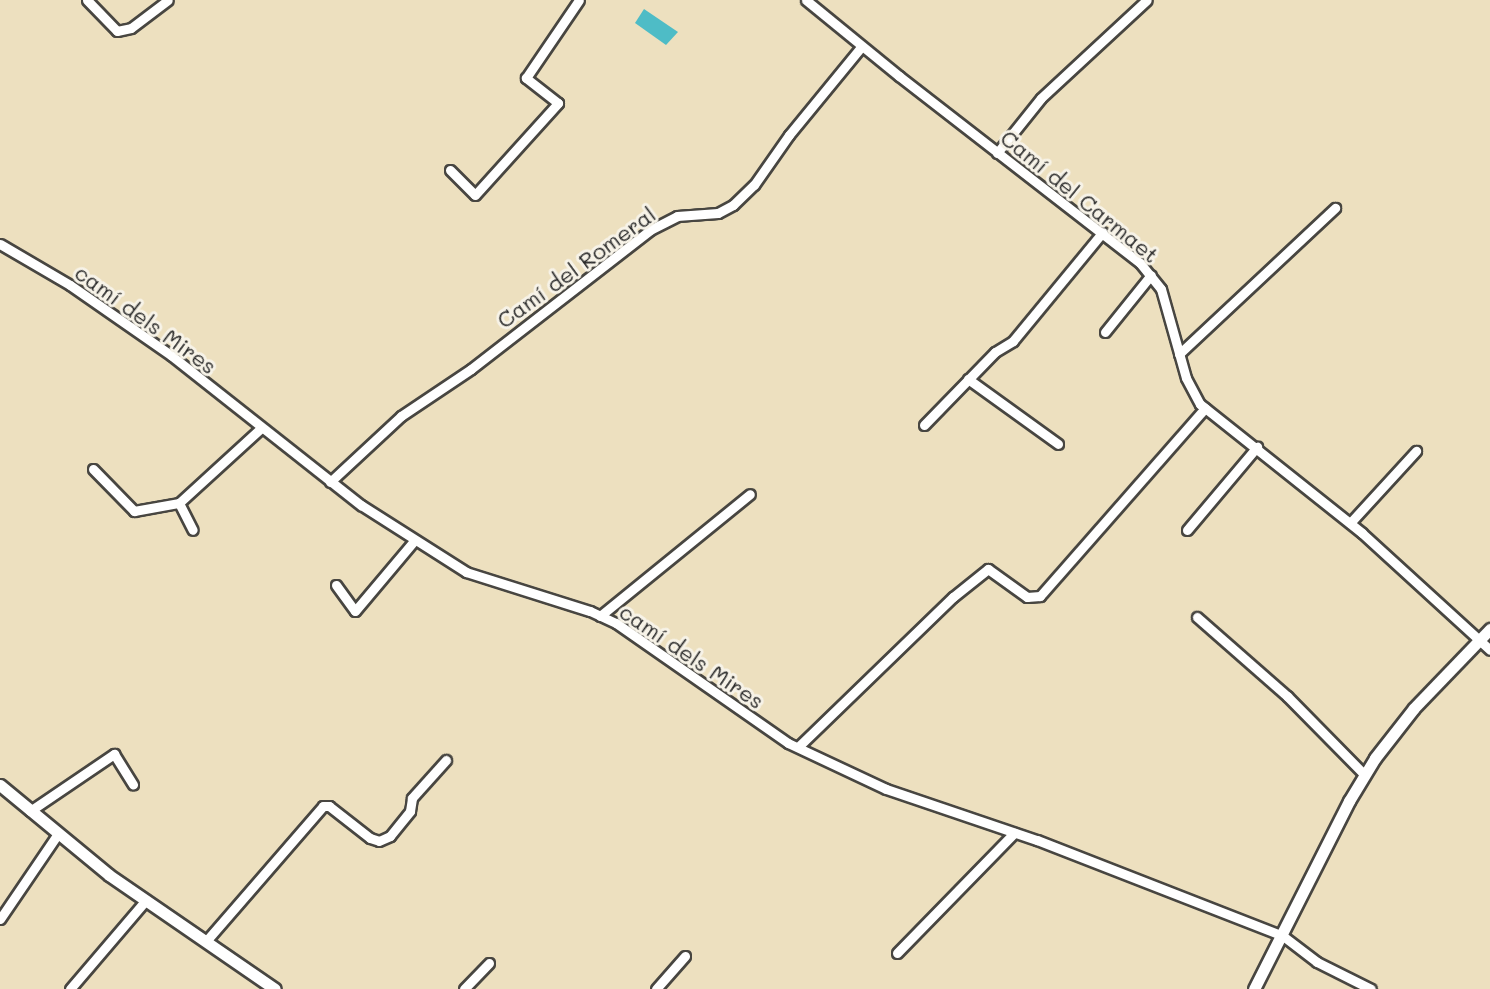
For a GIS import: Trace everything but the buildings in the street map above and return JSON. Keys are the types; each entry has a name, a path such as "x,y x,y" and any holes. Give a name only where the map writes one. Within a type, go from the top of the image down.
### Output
{"main road":[{"path":"1254,989 1365,775 1414,708 1490,629"},
{"path":"0,785 57,835 275,989"}],"street":[{"path":"87,0 117,31 131,28 168,0"},
{"path":"450,170 475,195 558,103 526,78 579,0"},
{"name":"Camí del Carmaet","path":"806,0 861,47 1103,232 1151,275 1168,308 1186,378 1205,408 1350,523 1490,650"},
{"path":"997,153 1041,98 1147,0"},
{"name":"Camí del Romeral","path":"330,482 401,416 471,369 650,230 677,216 718,213 733,205 754,185 797,124 861,47"},
{"path":"1179,354 1335,208"},
{"path":"924,425 995,352 1013,341 1103,232"},
{"name":"camí dels Mires","path":"0,244 70,285 172,356 330,482 414,541 466,572 600,616 631,632 798,747 886,789 1014,833 1283,936 1317,962 1371,989"},
{"path":"1105,332 1151,275"},
{"path":"968,379 1058,444"},
{"path":"798,747 953,597 988,569 1027,597 1040,596 1205,408"},
{"path":"93,469 134,511 179,503 261,428"},
{"path":"1187,530 1257,447"},
{"path":"1350,523 1416,451"},
{"path":"600,616 750,494"},
{"path":"179,503 193,530"},
{"path":"336,585 355,611 414,541"},
{"path":"1197,617 1287,696 1365,775"},
{"path":"30,811 114,754 133,784"},
{"path":"207,940 323,806 329,806 370,838 379,841 390,836 410,811 412,798 446,760"},
{"path":"897,953 1014,833"},
{"path":"0,919 57,835"},
{"path":"70,989 146,900"},
{"path":"656,989 685,956"},
{"path":"464,989 489,963"}],"water":[{"path":"644,9 678,32 666,45 635,23"}]}
